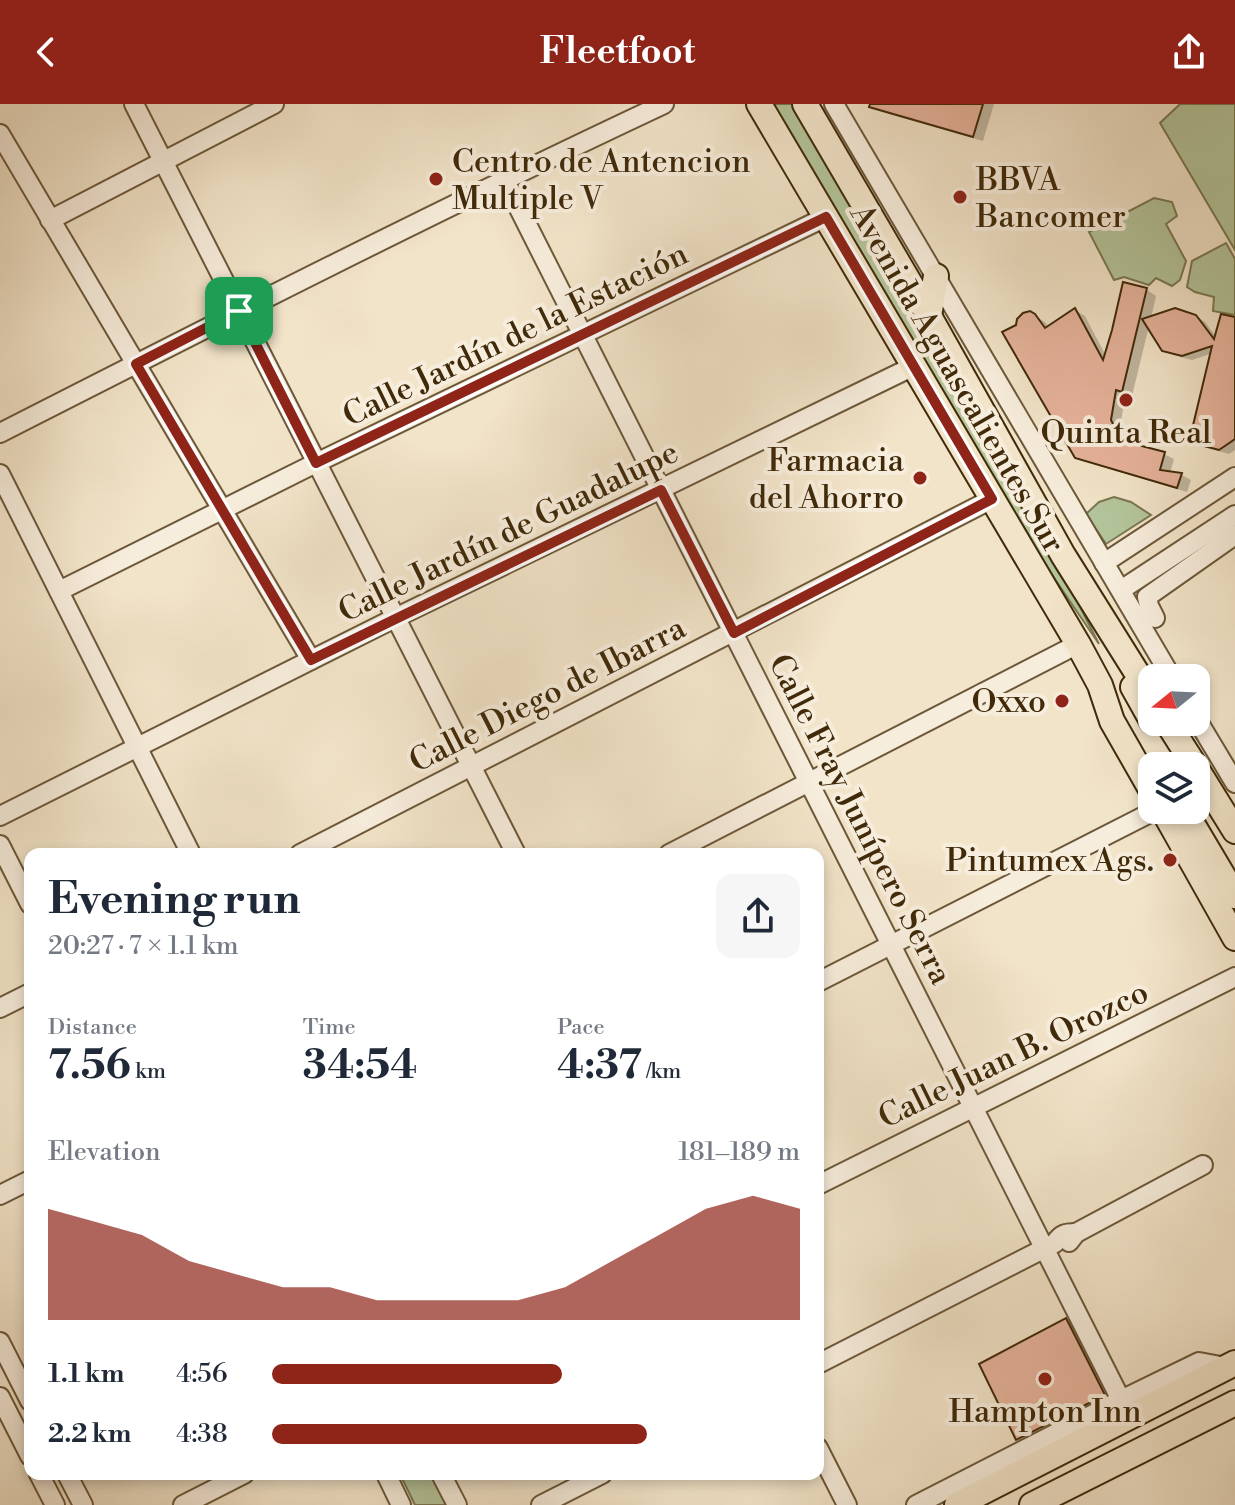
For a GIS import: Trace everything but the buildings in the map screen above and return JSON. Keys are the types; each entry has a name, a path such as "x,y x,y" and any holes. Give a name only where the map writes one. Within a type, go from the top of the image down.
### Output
{"main road":[{"name":"Avenida Aguascalientes Sur","path":"759,104 1078,644 1100,685 1112,721 1138,766"},
{"name":"Avenida Aguascalientes Sur","path":"805,104 1063,555 1138,675"},
{"path":"929,316 936,276"},
{"name":"Avenida Aguascalientes Sur","path":"1063,555 1138,696"},
{"name":"Avenida Aguascalientes Sur","path":"1100,685 1125,712 1149,752"},
{"path":"1216,807 1235,831"},
{"path":"1216,807 1235,864"},
{"path":"1171,824 1235,938"},
{"path":"1192,824 1235,896"},
{"path":"957,1505 1230,1365"},
{"path":"1032,1505 1235,1403"}],"street":[{"path":"134,104 513,848"},
{"path":"50,220 274,104"},
{"path":"0,433 504,179 664,104"},
{"name":"Avenida Aguascalientes Sur","path":"834,104 1164,664"},
{"path":"0,134 311,660"},
{"name":"Calle Fray Junípero Serra","path":"504,179 974,1108 1050,1245 1121,1400"},
{"name":"Calle Jardín de la Estación","path":"59,591 316,463 826,217"},
{"name":"Calle Jardín de Guadalupe","path":"0,816 395,618 914,366"},
{"path":"0,474 188,848"},
{"path":"1104,563 1235,477"},
{"name":"Calle Diego de Ibarra","path":"312,848 992,499"},
{"path":"1121,590 1235,515"},
{"path":"1155,618 1147,597 1235,535"},
{"path":"681,848 1078,644"},
{"path":"1207,736 1235,783"},
{"path":"824,979 1138,819"},
{"path":"0,845 24,892"},
{"name":"Calle Juan B. Orozco","path":"824,1182 1235,977"},
{"path":"0,1008 24,996"},
{"path":"824,1361 1050,1245 1063,1245 1076,1233 1203,1165"},
{"path":"0,1195 24,1183"},
{"path":"0,1342 24,1384"},
{"path":"916,1505 1199,1362 1230,1365"},
{"path":"24,1390 0,1397 24,1444"},
{"path":"824,1460 847,1505"},
{"path":"42,1480 55,1505"},
{"path":"70,1480 83,1505"},
{"path":"183,1505 232,1480"},
{"path":"389,1480 401,1505"},
{"path":"444,1480 457,1505"},
{"path":"541,1505 590,1480"}],"green space":[{"path":"769,104 792,104 1032,513 1099,644 1016,522"},
{"path":"1180,104 1235,104 1235,250 1160,123"},
{"path":"1154,198 1172,202 1177,216 1166,224 1186,261 1180,280 1172,286 1156,278 1149,285 1124,277 1114,280 1089,232"},
{"path":"1226,243 1235,259 1235,315 1213,311 1214,297 1187,287 1192,261"},
{"path":"1114,497 1131,502 1151,515 1106,544 1086,514 1099,502"},
{"path":"403,1480 437,1480 449,1505 415,1505"}],"place":[{"name":"Centro de Antencion Multiple V","path":"436,179"},
{"name":"BBVA Bancomer","path":"960,197"},
{"name":"Quinta Real","path":"1126,400"},
{"name":"Farmacia del Ahorro","path":"920,478"},
{"name":"Oxxo","path":"1062,701"},
{"name":"Pintumex Ags.","path":"1170,860"},
{"name":"Hampton Inn","path":"1045,1379"}],"route":[{"path":"826,217 992,499 734,633 661,490 311,660 136,364 239,311 316,463 826,217"}]}
